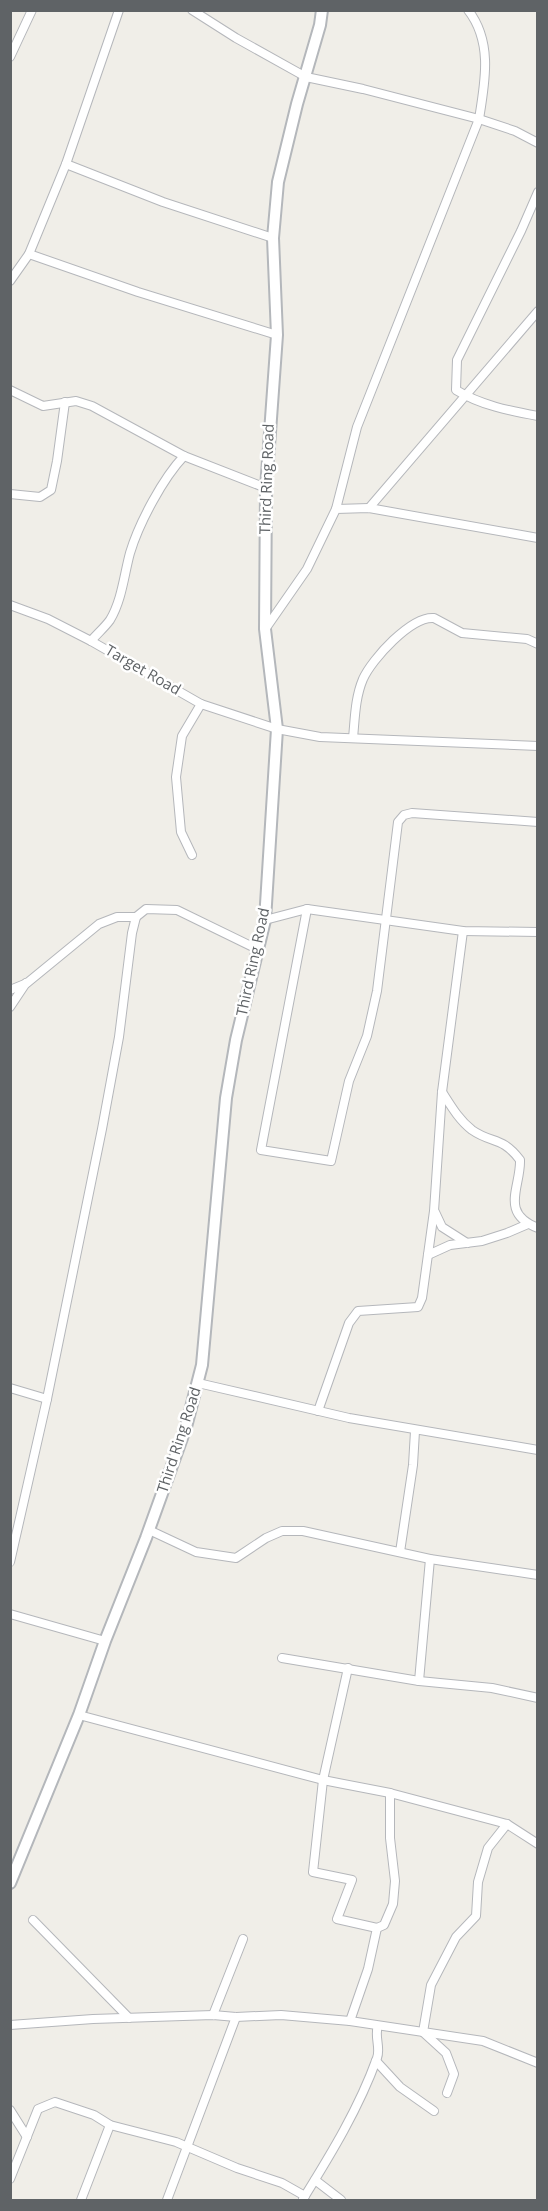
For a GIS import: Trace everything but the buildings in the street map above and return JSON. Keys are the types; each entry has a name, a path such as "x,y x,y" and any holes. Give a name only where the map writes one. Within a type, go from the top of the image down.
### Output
{"street":[{"path":"10,57 32,10"},
{"path":"10,281 29,254 66,164 119,10"},
{"path":"192,10 236,38 306,77 363,89 478,119 515,132 537,143"},
{"name":"Third Ring Road","path":"10,1883 79,1715 105,1641 149,1530 186,1426 198,1383 211,1270 226,1098 265,920 277,729 265,629 266,488 277,335 273,238 278,182 322,10"},
{"path":"265,629 307,569 336,509 357,427 478,119 486,60 478,24 468,10"},
{"path":"66,164 163,202 273,238"},
{"path":"537,192 457,360 456,390 465,396 507,410 537,416"},
{"path":"29,254 138,292 277,335"},
{"path":"369,508 537,311"},
{"path":"10,390 43,406 76,401 92,406 184,456 266,488"},
{"path":"10,494 40,497 51,490 65,402"},
{"path":"91,641 110,619 123,586 130,552 171,470 184,456"},
{"path":"336,509 369,508 537,538"},
{"name":"Target Road","path":"10,605 48,619 91,641 201,704 277,729 320,737 537,746"},
{"path":"353,738 356,699 363,678 398,635 418,622 434,618 462,633 527,639 537,644"},
{"path":"192,855 181,832 176,777 182,736 201,704"},
{"path":"307,909 261,1150 331,1161 349,1081 367,1036 377,992 398,822 404,815 412,813 537,822"},
{"path":"10,1007 27,983 99,924 117,917 136,916 146,909 177,910 257,949"},
{"path":"265,920 307,909 463,931 537,932"},
{"path":"10,1562 47,1399 102,1130 119,1036 136,916"},
{"path":"318,1411 349,1323 358,1311 418,1307 422,1298 434,1211 442,1092 463,931"},
{"path":"10,990 27,983"},
{"path":"442,1092 458,1118 474,1131 505,1143 520,1160 520,1172 514,1187 514,1200 517,1212 528,1224 537,1228"},
{"path":"434,1211 442,1227 467,1243"},
{"path":"428,1255 450,1245 507,1233 528,1224"},
{"path":"198,1383 415,1431 537,1450"},
{"path":"10,1388 47,1399"},
{"path":"400,1552 413,1465 415,1431"},
{"path":"149,1530 196,1552 229,1558 236,1558 266,1538 282,1531 303,1531 430,1559 537,1572"},
{"path":"419,1680 430,1559"},
{"path":"10,1614 105,1641"},
{"path":"282,1658 419,1680 492,1688 537,1698"},
{"path":"348,1668 323,1780 313,1872 352,1880 337,1919 377,1928 384,1925 393,1904 395,1881 390,1838 390,1793"},
{"path":"79,1715 323,1780 390,1793 507,1824 537,1844"},
{"path":"423,2032 431,1984 456,1937 476,1916 478,1882 488,1848 507,1824"},
{"path":"33,1920 129,2018"},
{"path":"350,2021 368,1969 377,1928"},
{"path":"213,2014 243,1939"},
{"path":"10,2025 213,2014 236,2017 281,2015 350,2021 483,2041 537,2063"},
{"path":"167,2200 236,2017"},
{"path":"10,2179 38,2109 55,2102 94,2115 111,2125 176,2142 282,2183 304,2198 353,2112 379,2055 376,2031 378,2026"},
{"path":"423,2032 446,2053 454,2074 447,2094"},
{"path":"376,2061 400,2088 434,2110"},
{"path":"10,2110 27,2137"},
{"path":"81,2200 111,2125"},
{"path":"315,2180 341,2200"}]}
